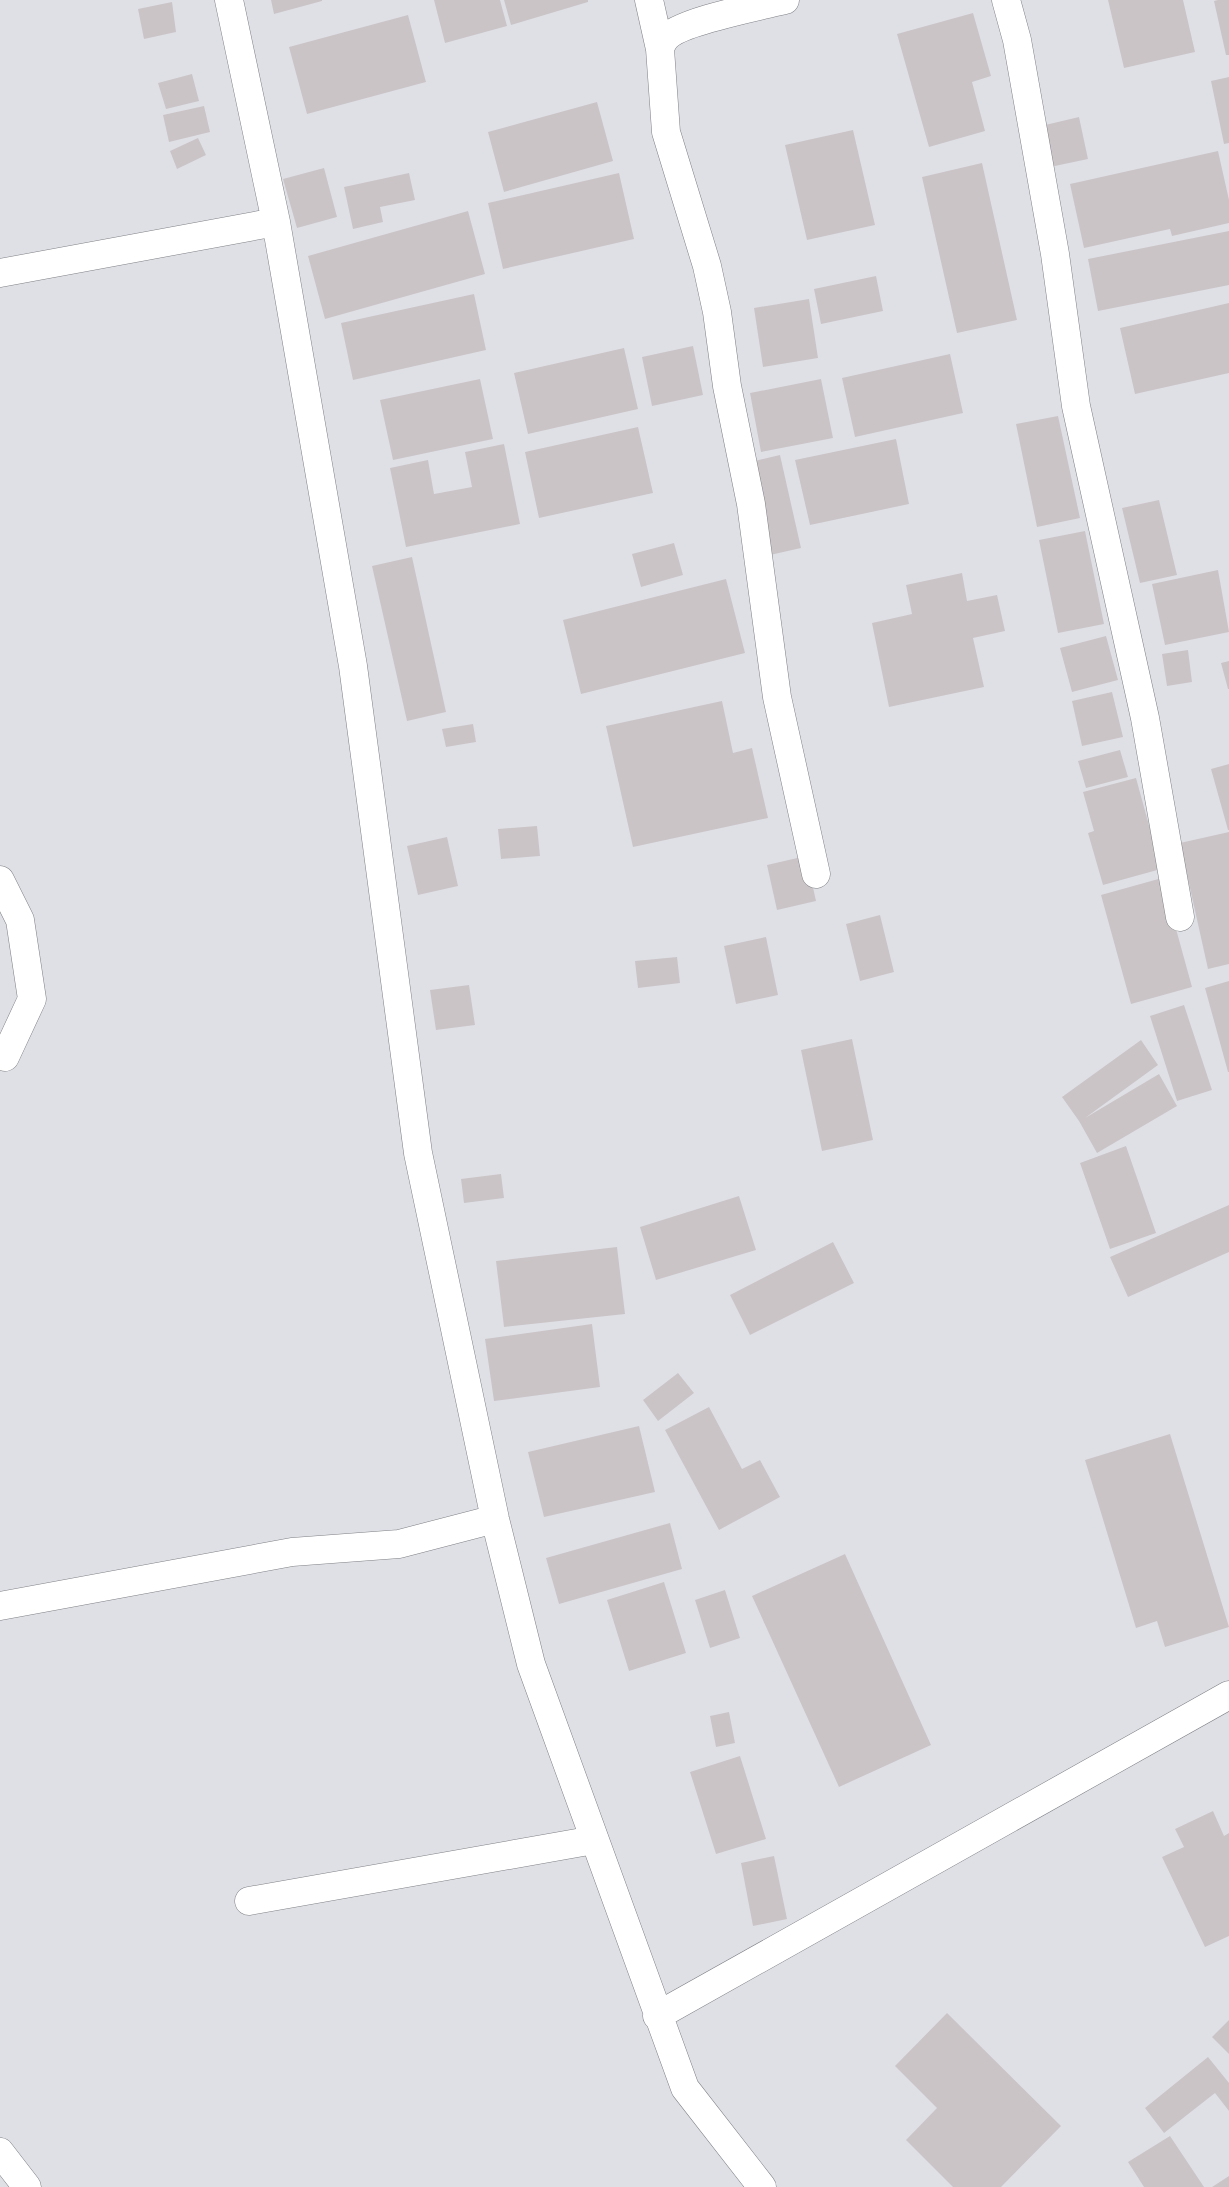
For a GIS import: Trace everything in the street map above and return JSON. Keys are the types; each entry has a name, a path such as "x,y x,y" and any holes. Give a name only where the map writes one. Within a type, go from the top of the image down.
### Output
{"street":[{"path":"228,0 276,222 353,666 418,1154 495,1518 531,1664 657,2016 685,2088 762,2187"},
{"path":"649,0 660,49 666,132 707,266 717,312 727,386 751,504 777,697 816,874"},
{"path":"660,49 665,38 678,29 784,0"},
{"path":"1006,0 1017,40 1055,254 1076,406 1145,718 1180,917"},
{"path":"0,273 276,222"},
{"path":"0,880 20,920 32,999 5,1057"},
{"path":"0,1606 292,1552 399,1544 495,1518"},
{"path":"657,2016 1229,1695"},
{"path":"249,1901 594,1840"},
{"path":"0,2152 27,2187"}],"building":[{"path":"271,0 322,0 322,1 274,14"},
{"path":"434,0 500,0 507,26 445,43"},
{"path":"504,0 588,0 588,2 511,25"},
{"path":"1108,0 1183,0 1195,52 1124,68"},
{"path":"1229,0 1229,55 1226,55 1214,1"},
{"path":"172,2 176,32 144,39 138,9"},
{"path":"973,13 991,76 972,82 985,131 929,147 897,34"},
{"path":"408,15 426,82 307,114 289,47"},
{"path":"192,74 199,101 166,109 158,83"},
{"path":"1229,77 1229,143 1224,144 1211,81"},
{"path":"597,102 613,161 504,192 488,132"},
{"path":"204,106 210,132 169,142 163,115"},
{"path":"1079,117 1088,159 1050,167 1041,126"},
{"path":"853,130 875,225 807,240 785,145"},
{"path":"198,138 206,155 177,169 170,151"},
{"path":"1218,151 1229,200 1229,223 1172,236 1170,229 1084,248 1070,184"},
{"path":"982,163 1017,320 957,333 922,177"},
{"path":"324,168 337,217 297,228 283,179"},
{"path":"409,173 415,200 380,207 383,222 353,229 344,187"},
{"path":"619,173 634,239 503,269 488,203"},
{"path":"468,211 485,274 325,319 308,256"},
{"path":"1229,231 1229,285 1098,311 1088,259"},
{"path":"876,276 883,311 821,324 814,289"},
{"path":"474,294 486,350 353,380 341,323"},
{"path":"809,299 818,358 763,367 754,308"},
{"path":"1229,303 1229,373 1135,394 1120,328"},
{"path":"693,346 703,395 652,406 642,357"},
{"path":"624,348 638,409 528,434 514,373"},
{"path":"950,354 963,413 855,437 842,378"},
{"path":"480,379 493,439 393,460 380,400"},
{"path":"821,379 833,438 761,452 750,393"},
{"path":"1058,416 1080,518 1037,527 1016,424"},
{"path":"638,427 653,493 539,518 525,452"},
{"path":"896,439 909,504 810,525 795,460"},
{"path":"504,444 520,524 406,547 390,468 428,460 434,494 472,487 465,452"},
{"path":"780,455 801,548 770,555 750,462"},
{"path":"1159,500 1177,575 1140,583 1122,508"},
{"path":"1085,531 1104,624 1058,633 1039,540"},
{"path":"674,543 683,575 641,587 632,554"},
{"path":"412,557 446,712 407,721 372,566"},
{"path":"1218,570 1229,632 1165,645 1152,584"},
{"path":"962,573 967,601 997,595 1005,631 973,638 984,687 889,707 872,623 912,614 906,585"},
{"path":"726,579 745,653 581,694 563,620"},
{"path":"1106,636 1118,680 1072,692 1060,648"},
{"path":"1188,650 1192,682 1167,686 1162,654"},
{"path":"1229,661 1229,689 1228,689 1221,663"},
{"path":"1112,692 1123,737 1082,746 1072,701"},
{"path":"722,701 733,753 752,748 768,818 633,847 606,726"},
{"path":"473,724 476,742 446,747 442,729"},
{"path":"1120,750 1128,777 1086,788 1078,761"},
{"path":"1229,764 1229,830 1228,830 1211,769"},
{"path":"1136,778 1161,869 1103,885 1088,833 1094,831 1083,792"},
{"path":"537,826 540,856 501,859 498,829"},
{"path":"1229,832 1229,964 1208,969 1180,843"},
{"path":"447,837 458,886 418,895 407,846"},
{"path":"806,856 816,901 777,910 767,865"},
{"path":"1162,878 1192,987 1131,1004 1101,895"},
{"path":"880,915 894,972 860,981 846,924"},
{"path":"766,937 778,995 736,1004 724,946"},
{"path":"677,957 680,983 638,988 635,961"},
{"path":"1229,981 1229,1072 1228,1072 1205,988"},
{"path":"469,985 475,1025 436,1030 430,990"},
{"path":"1184,1005 1212,1090 1177,1101 1150,1016"},
{"path":"852,1039 873,1140 822,1151 801,1050"},
{"path":"1141,1040 1158,1065 1085,1118 1159,1074 1177,1106 1097,1153 1079,1121 1062,1097"},
{"path":"1126,1146 1156,1233 1110,1249 1080,1163"},
{"path":"501,1174 504,1198 464,1203 461,1179"},
{"path":"739,1196 756,1250 656,1280 640,1227"},
{"path":"1229,1205 1229,1252 1128,1297 1110,1257"},
{"path":"833,1242 854,1283 750,1335 730,1295"},
{"path":"617,1247 625,1314 504,1327 496,1261"},
{"path":"592,1324 600,1387 494,1401 485,1339"},
{"path":"678,1373 694,1393 658,1421 643,1400"},
{"path":"709,1407 742,1469 760,1460 780,1497 719,1530 665,1430"},
{"path":"639,1426 655,1492 544,1517 528,1452"},
{"path":"1170,1434 1229,1627 1165,1647 1157,1621 1136,1628 1085,1460"},
{"path":"670,1523 682,1569 559,1604 546,1558"},
{"path":"845,1554 931,1745 839,1787 752,1596"},
{"path":"664,1582 686,1653 629,1671 607,1600"},
{"path":"725,1590 740,1638 710,1648 695,1600"},
{"path":"729,1712 735,1743 716,1747 710,1716"},
{"path":"740,1756 766,1839 716,1854 690,1772"},
{"path":"1213,1811 1224,1836 1229,1833 1229,1936 1205,1947 1162,1857 1184,1847 1175,1829"},
{"path":"774,1856 787,1919 753,1926 741,1863"},
{"path":"947,2013 1061,2126 1001,2187 953,2187 906,2140 937,2108 895,2066"},
{"path":"1229,2020 1229,2054 1212,2037"},
{"path":"1208,2057 1229,2083 1229,2111 1215,2093 1164,2133 1145,2108"},
{"path":"1170,2136 1204,2187 1144,2187 1128,2162"},
{"path":"1229,2176 1229,2187 1212,2187"}]}
